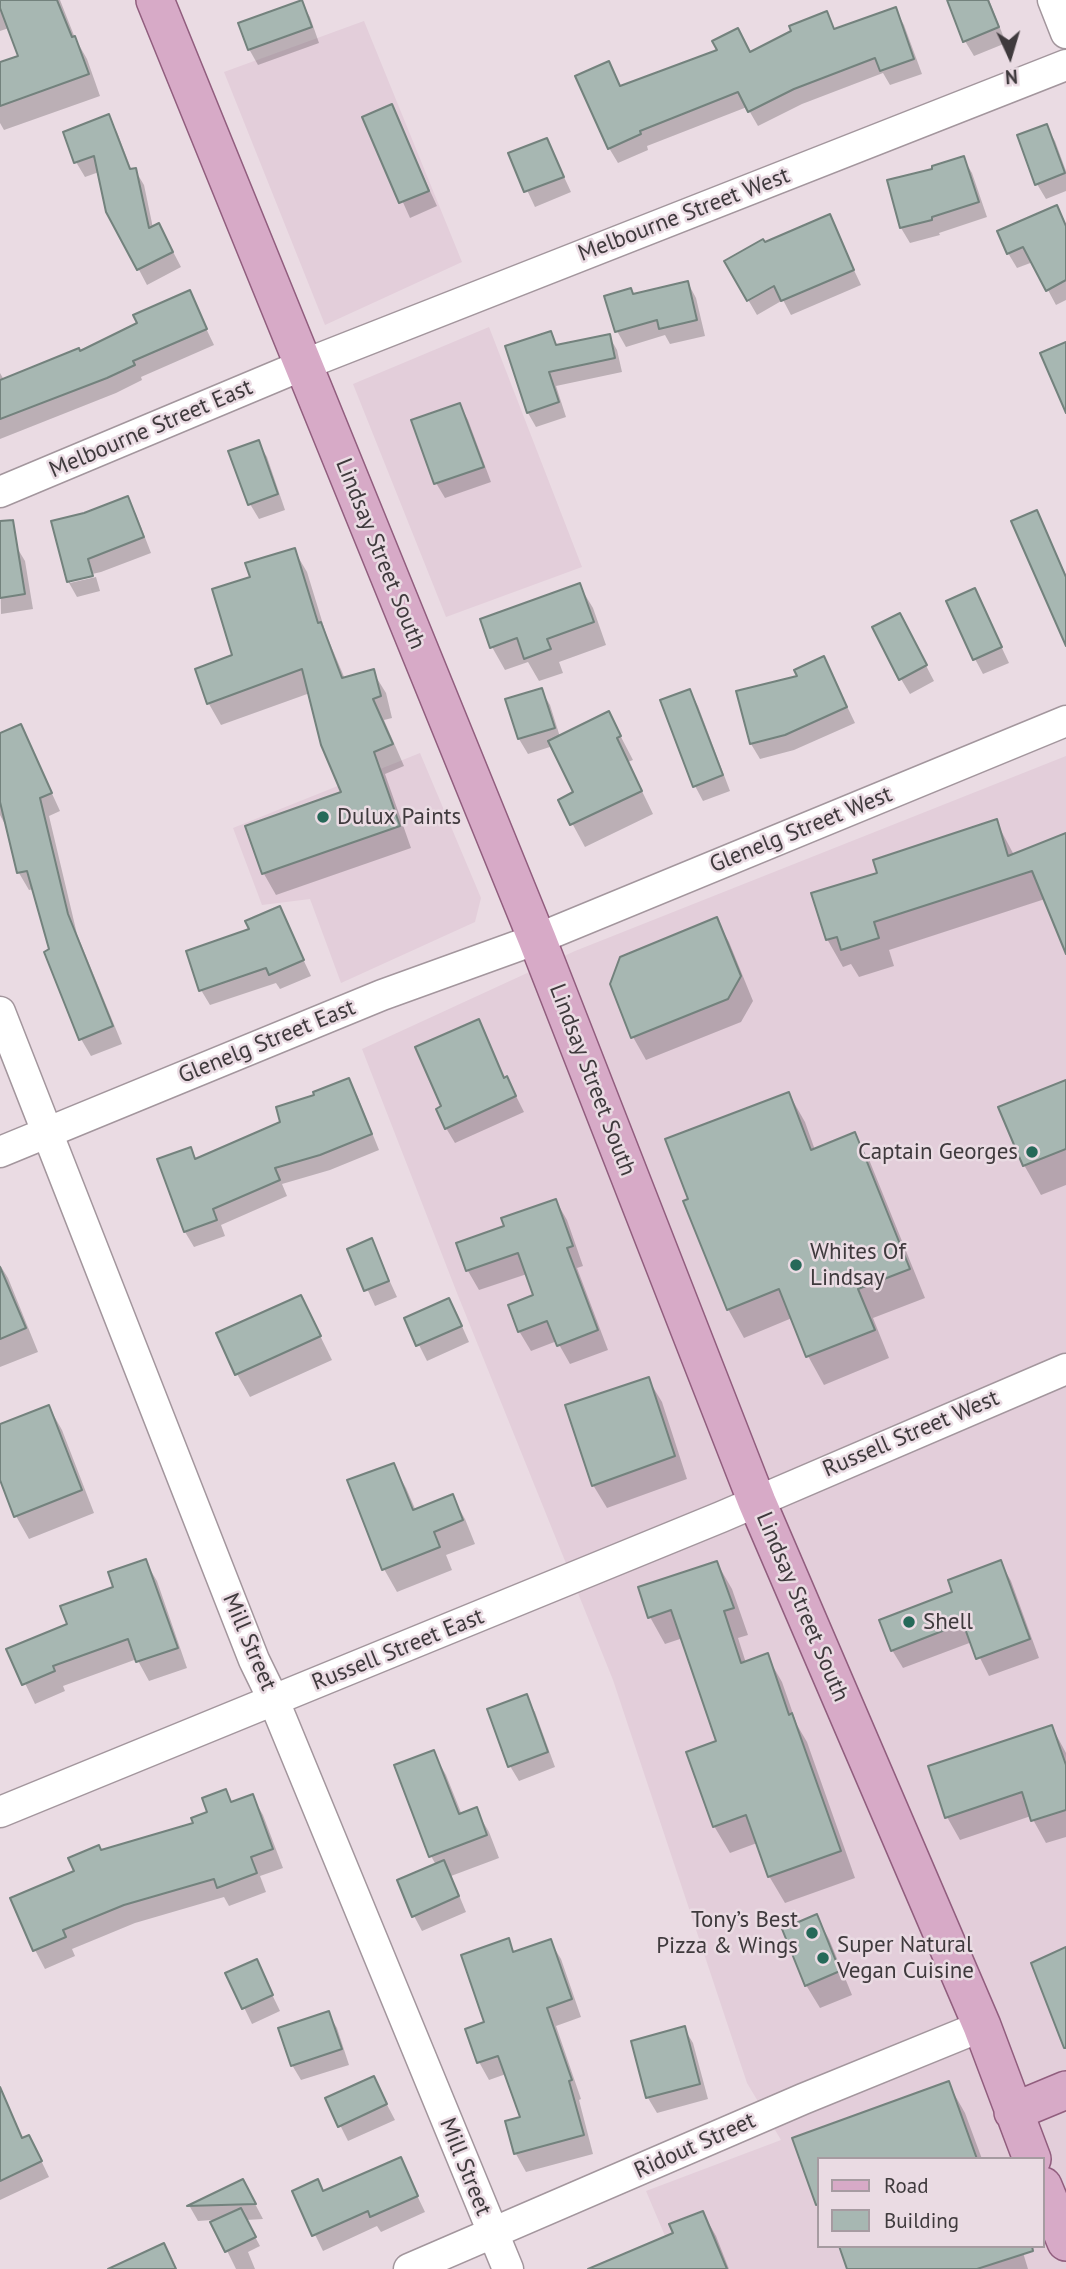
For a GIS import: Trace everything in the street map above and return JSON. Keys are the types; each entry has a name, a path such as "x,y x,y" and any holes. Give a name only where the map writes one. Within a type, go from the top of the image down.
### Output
{"main road":[{"name":"Lindsay Street South","path":"155,0 537,939 757,1502 982,2026 1031,2157"},
{"path":"1013,2112 1066,2090"},
{"path":"1045,2191 1066,2242"}],"street":[{"path":"1053,0 1066,33"},
{"name":"Melbourne Street West","path":"303,365 1066,65"},
{"name":"Melbourne Street East","path":"0,492 303,365"},
{"name":"Glenelg Street West","path":"537,939 1066,721"},
{"name":"Glenelg Street East","path":"0,1152 382,995 537,939"},
{"name":"Mill Street","path":"0,1012 254,1660 274,1701 508,2269"},
{"name":"Russell Street West","path":"757,1502 1066,1369"},
{"name":"Russell Street East","path":"0,1812 757,1502"},
{"name":"Ridout Street","path":"409,2269 803,2099 982,2026"}],"shaded area":[{"path":"364,21 462,262 325,325 224,72"},
{"path":"489,327 582,567 446,617 353,384"},
{"path":"420,753 481,898 475,922 341,983 310,899 262,905 233,828"},
{"path":"1066,756 1066,2269 679,2269 646,2191 781,2140 747,2083 613,1680 362,1049 575,951"}],"building":[{"path":"0,0 57,0 72,37 75,36 89,74 0,106 0,62 18,56 0,8"},
{"path":"302,0 312,27 248,50 238,23"},
{"path":"947,0 988,0 999,27 963,42"},
{"path":"896,7 914,59 880,71 875,58 794,89 748,112 738,92 640,131 641,134 608,149 575,76 609,61 620,86 717,50 712,41 738,28 750,52 791,31 789,26 827,11 834,29"},
{"path":"392,104 429,191 399,203 362,117"},
{"path":"109,114 130,169 136,168 149,228 159,223 173,252 137,270 106,212 94,156 74,163 63,132"},
{"path":"1047,124 1065,173 1035,185 1017,135"},
{"path":"547,138 564,177 524,192 508,153"},
{"path":"964,156 979,202 932,217 932,220 900,228 887,180 932,169 932,166"},
{"path":"1057,205 1066,226 1066,280 1046,291 1023,247 1007,254 997,231"},
{"path":"830,214 854,270 781,301 774,286 747,301 724,261 763,239 765,242"},
{"path":"688,281 697,320 659,329 657,320 615,332 604,296 631,288 633,294"},
{"path":"190,290 207,329 133,361 135,365 107,378 0,419 0,380 79,348 80,351 137,323 133,315"},
{"path":"551,331 556,345 610,334 615,358 549,372 559,402 527,413 505,346"},
{"path":"1066,342 1066,413 1040,353"},
{"path":"460,403 484,467 434,484 411,420"},
{"path":"259,440 278,494 248,505 228,451"},
{"path":"128,496 144,537 88,559 93,576 67,582 51,521 84,513"},
{"path":"1037,510 1066,577 1066,646 1011,521"},
{"path":"13,520 25,594 0,598 0,521"},
{"path":"295,548 318,623 321,622 342,678 374,669 381,696 373,699 393,744 374,752 400,826 262,874 245,826 341,792 321,745 302,669 207,704 195,669 232,655 212,589 250,577 245,563"},
{"path":"580,583 594,622 547,639 551,649 524,659 517,638 490,648 480,619"},
{"path":"975,588 1002,647 973,660 946,601"},
{"path":"900,613 927,665 899,680 872,627"},
{"path":"824,656 847,707 785,735 750,744 736,691 797,676 794,670"},
{"path":"542,688 555,728 518,739 505,699"},
{"path":"690,689 723,775 693,787 660,700"},
{"path":"609,711 621,736 617,738 642,791 570,825 558,800 573,792 548,741"},
{"path":"21,724 52,793 40,798 68,914 113,1026 79,1040 44,952 49,949 27,871 17,873 0,802 0,733"},
{"path":"997,819 1008,856 1066,833 1066,954 1032,871 874,922 879,938 841,950 837,937 826,940 811,893 877,873 873,860"},
{"path":"280,906 304,960 269,975 266,968 199,991 186,951 249,929 245,921"},
{"path":"717,917 741,976 728,999 631,1038 610,984 620,957"},
{"path":"479,1019 504,1078 507,1076 516,1096 445,1129 436,1109 441,1106 415,1047"},
{"path":"349,1078 372,1134 320,1155 275,1168 280,1180 213,1209 217,1220 184,1232 157,1159 191,1147 195,1159 280,1122 276,1107 314,1095 313,1092"},
{"path":"1066,1080 1066,1149 1023,1166 998,1107"},
{"path":"789,1092 811,1150 855,1132 910,1269 858,1289 875,1330 806,1357 779,1289 727,1310 683,1201 688,1199 665,1139"},
{"path":"556,1199 573,1246 567,1248 598,1330 557,1346 547,1321 518,1332 508,1305 533,1295 518,1253 466,1271 456,1243 504,1226 501,1218"},
{"path":"372,1238 389,1281 364,1291 347,1249"},
{"path":"0,1267 26,1328 0,1339"},
{"path":"301,1295 321,1336 235,1375 216,1333"},
{"path":"449,1298 462,1326 416,1346 404,1318"},
{"path":"649,1377 675,1456 592,1486 565,1405"},
{"path":"49,1405 82,1490 14,1517 0,1480 0,1424"},
{"path":"394,1463 413,1510 453,1494 463,1520 434,1532 440,1547 382,1570 347,1480"},
{"path":"146,1559 178,1648 136,1662 128,1639 53,1666 55,1671 22,1685 6,1649 67,1624 60,1606 113,1587 108,1572"},
{"path":"1001,1560 1030,1639 976,1659 963,1623 891,1651 879,1620 952,1592 948,1580"},
{"path":"717,1561 734,1608 724,1611 741,1663 768,1653 841,1851 768,1877 746,1815 713,1827 686,1752 716,1741 671,1610 648,1618 638,1587"},
{"path":"527,1694 548,1752 508,1767 487,1709"},
{"path":"1052,1725 1066,1765 1066,1810 1031,1821 1022,1792 945,1818 928,1766"},
{"path":"434,1750 459,1814 477,1807 487,1835 429,1857 394,1765"},
{"path":"226,1789 231,1802 253,1794 273,1849 251,1857 257,1873 217,1888 214,1879 124,1905 63,1930 66,1937 33,1951 10,1898 74,1871 68,1858 99,1845 101,1850 193,1823 191,1818 207,1812 202,1798"},
{"path":"444,1860 459,1896 412,1917 397,1880"},
{"path":"817,1914 840,1971 805,1986 782,1929"},
{"path":"509,1938 513,1952 551,1939 572,1999 547,2008 572,2080 569,2081 584,2135 514,2154 505,2121 520,2117 498,2056 477,2063 465,2029 484,2022 461,1955"},
{"path":"1066,1947 1066,2048 1064,2048 1031,1963"},
{"path":"257,1959 273,1995 242,2009 225,1973"},
{"path":"329,2011 342,2049 291,2066 278,2028"},
{"path":"685,2026 700,2084 646,2098 631,2041"},
{"path":"374,2076 387,2104 338,2127 325,2098"},
{"path":"949,2081 976,2157 818,2157 816,2205 792,2138"},
{"path":"0,2087 22,2138 29,2135 42,2161 0,2181"},
{"path":"401,2157 418,2196 370,2217 368,2211 312,2236 292,2191 318,2179 323,2191"},
{"path":"243,2179 256,2204 187,2206"},
{"path":"241,2208 256,2237 225,2252 210,2222"},
{"path":"703,2211 727,2269 588,2269 673,2233 669,2224"},
{"path":"164,2243 176,2269 108,2269"},
{"path":"840,2248 1032,2248 1033,2251 977,2269 847,2269"}],"place":[{"name":"Dulux Paints","path":"323,817"},
{"name":"Captain Georges","path":"1032,1152"},
{"name":"Whites Of Lindsay","path":"796,1265"},
{"name":"Shell","path":"909,1622"},
{"name":"Tony’s Best Pizza & Wings","path":"812,1933"},
{"name":"Super Natural Vegan Cuisine","path":"823,1958"}]}
